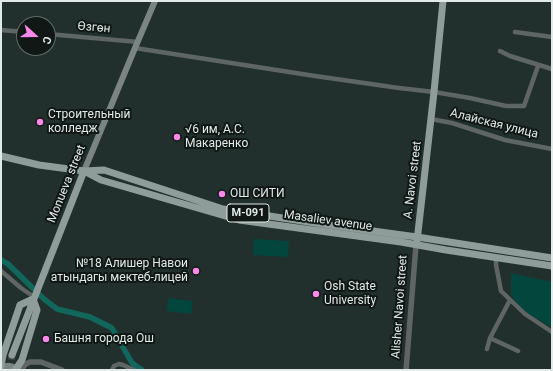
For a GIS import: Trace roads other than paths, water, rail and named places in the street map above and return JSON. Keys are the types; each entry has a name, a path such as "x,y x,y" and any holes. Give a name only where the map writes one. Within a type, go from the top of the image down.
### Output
{"main road":[{"name":"Monueva street","path":"12,355 84,171 154,1"},
{"path":"431,119 443,1"},
{"name":"A. Navoi street","path":"416,245 431,119"},
{"name":"Masaliev avenue","path":"1,156 38,165 84,171 104,170 223,209 552,258"},
{"name":"Masaliev avenue","path":"84,171 106,182 239,220 401,242 552,266"},
{"path":"1,366 3,355 20,305 35,294 37,310 18,370 10,366 6,366 1,369"}],"street":[{"path":"1,30 16,31"},
{"path":"515,32 552,37"},
{"name":"Өзгөн","path":"56,35 136,45 384,86 434,92 506,106 524,106 538,66"},
{"path":"500,51 510,56 552,70"},
{"name":"Алайская улица","path":"431,119 452,122 505,140 552,148"},
{"name":"Alisher Navoi street","path":"406,370 416,245"},
{"path":"496,257 501,291 525,314 552,332"},
{"path":"1,271 21,288 35,294"},
{"path":"487,349 490,338 510,300"},
{"path":"490,338 518,351"},
{"path":"18,370 30,362 41,362 62,370"},
{"path":"112,370 114,366 119,364 134,370"}],"waterway":[{"path":"1,260 8,264 44,299 57,309 90,317 112,328 132,363 142,370"}],"tunnel":[{"path":"10,370 12,355"}],"place":[{"name":"Строительный колледж","path":"40,122"},
{"name":"√6 им, А.С. Макаренко","path":"177,137"},
{"name":"ОШ СИТИ","path":"222,194"},
{"name":"№18 Алишер Навои атындагы мектеб-лицей","path":"196,271"},
{"name":"Osh State University","path":"316,294"},
{"name":"Башня города Ош","path":"46,339"}]}
